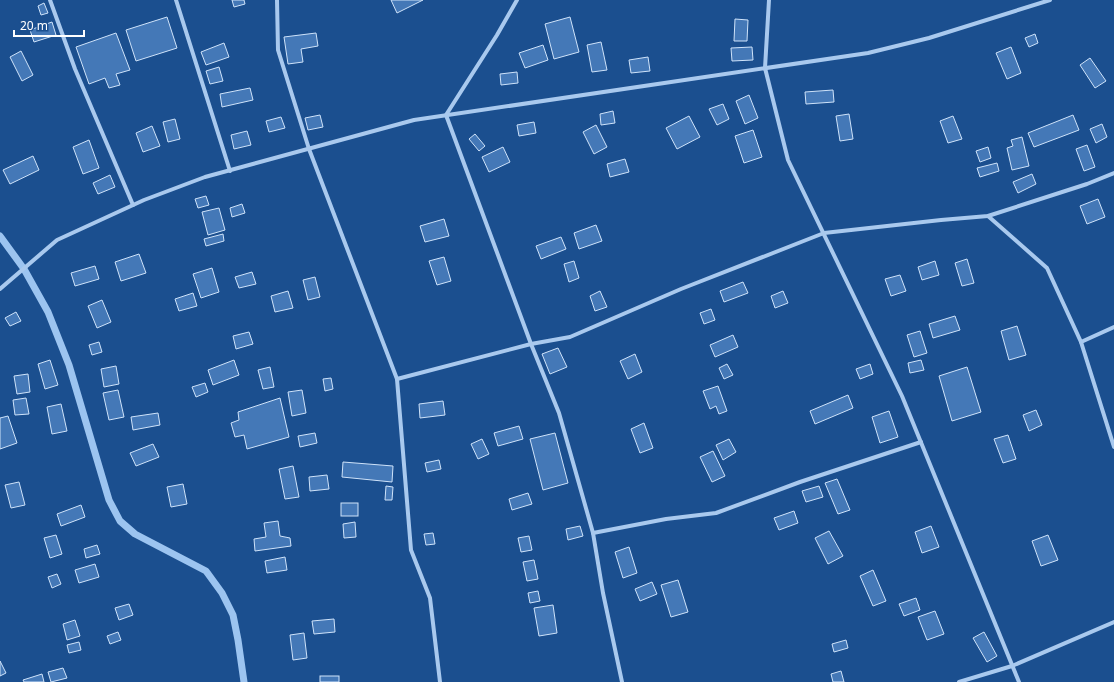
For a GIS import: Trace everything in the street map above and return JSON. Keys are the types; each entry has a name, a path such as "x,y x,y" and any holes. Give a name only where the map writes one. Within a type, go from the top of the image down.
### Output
{"street":[{"path":"50,0 75,69 133,205"},
{"path":"176,0 230,171"},
{"path":"277,0 278,50 308,149 397,379 410,550 430,598 440,682"},
{"path":"446,115 497,35 516,0"},
{"path":"769,0 765,68 788,160 902,396 1019,682"},
{"path":"0,289 57,240 133,205 205,178 308,149 414,120 868,53 929,38 1050,0"},
{"path":"446,115 531,344 559,414 593,533 603,593 622,682"},
{"path":"397,379 531,344 570,337 682,289 824,233 988,216 1087,184 1114,173"},
{"path":"988,216 1047,268 1081,342 1114,447"},
{"path":"1081,342 1114,327"},
{"path":"593,533 666,519 716,513 800,482 921,442"},
{"path":"959,682 1012,666 1114,622"}],"building":[{"path":"232,0 244,0 245,4 234,7"},
{"path":"391,0 423,0 397,13"},
{"path":"44,3 48,13 41,15 38,6"},
{"path":"167,17 177,48 136,61 126,30"},
{"path":"570,17 579,52 554,59 545,24"},
{"path":"735,19 748,20 747,41 734,41"},
{"path":"52,22 56,35 34,42 30,30"},
{"path":"116,33 130,70 116,74 120,85 109,88 105,78 89,84 76,47"},
{"path":"316,33 318,46 301,49 303,62 288,64 284,37"},
{"path":"1035,34 1038,43 1029,47 1025,38"},
{"path":"601,42 607,70 592,72 587,45"},
{"path":"224,43 229,57 206,65 201,52"},
{"path":"543,45 548,60 525,68 519,53"},
{"path":"752,47 753,60 732,61 731,48"},
{"path":"1011,47 1021,73 1007,79 996,53"},
{"path":"21,51 33,75 22,81 10,57"},
{"path":"648,57 650,71 631,73 629,60"},
{"path":"1090,58 1106,81 1095,88 1080,65"},
{"path":"219,67 223,81 210,84 206,71"},
{"path":"517,72 518,83 501,85 500,74"},
{"path":"250,88 253,100 222,107 220,94"},
{"path":"833,90 834,102 806,104 805,92"},
{"path":"749,95 758,118 745,124 736,101"},
{"path":"723,104 729,119 717,125 709,109"},
{"path":"613,111 615,123 601,125 600,114"},
{"path":"849,114 853,139 840,141 836,116"},
{"path":"320,115 323,127 308,130 305,118"},
{"path":"1073,115 1079,130 1034,147 1028,133"},
{"path":"689,116 700,137 677,149 666,128"},
{"path":"953,116 962,139 948,143 940,121"},
{"path":"281,117 285,128 269,132 266,121"},
{"path":"175,119 180,139 168,142 163,122"},
{"path":"534,122 536,133 519,136 517,125"},
{"path":"1102,124 1107,137 1096,143 1090,129"},
{"path":"596,125 607,147 594,154 583,132"},
{"path":"152,126 160,146 143,152 136,133"},
{"path":"753,130 762,157 744,163 735,136"},
{"path":"247,131 251,145 234,149 231,135"},
{"path":"475,134 485,146 479,151 469,139"},
{"path":"1022,137 1029,166 1012,170 1007,148 1013,146 1011,140"},
{"path":"89,140 99,168 83,174 73,147"},
{"path":"1087,145 1095,167 1084,171 1076,149"},
{"path":"503,147 510,162 489,172 482,157"},
{"path":"988,147 991,158 980,162 976,151"},
{"path":"33,156 39,170 10,184 3,170"},
{"path":"625,159 629,172 610,177 607,164"},
{"path":"997,163 999,171 980,177 977,168"},
{"path":"1032,174 1036,184 1018,193 1013,182"},
{"path":"110,175 115,187 98,194 93,183"},
{"path":"206,196 209,205 198,208 195,199"},
{"path":"1098,199 1105,217 1087,224 1080,206"},
{"path":"242,204 245,213 232,217 230,208"},
{"path":"219,208 225,230 208,235 202,212"},
{"path":"444,219 449,236 425,242 420,226"},
{"path":"596,225 602,241 579,249 574,233"},
{"path":"223,234 224,241 206,246 204,239"},
{"path":"561,237 566,249 541,259 536,246"},
{"path":"139,254 146,273 121,281 115,262"},
{"path":"444,257 451,281 437,285 429,261"},
{"path":"967,259 974,283 962,286 955,263"},
{"path":"574,261 579,278 569,282 564,264"},
{"path":"935,261 939,275 922,280 918,267"},
{"path":"95,266 99,279 75,286 71,273"},
{"path":"212,268 219,292 201,298 193,274"},
{"path":"252,272 256,284 239,288 235,277"},
{"path":"900,275 906,291 891,296 885,279"},
{"path":"315,277 320,297 308,300 303,280"},
{"path":"743,282 748,293 724,302 720,291"},
{"path":"288,291 293,308 275,312 271,296"},
{"path":"600,291 607,307 595,311 590,296"},
{"path":"783,291 788,303 775,308 771,296"},
{"path":"193,293 197,306 179,311 175,299"},
{"path":"102,300 111,322 97,328 88,306"},
{"path":"711,309 715,320 704,324 700,313"},
{"path":"16,312 21,321 10,326 5,318"},
{"path":"955,316 960,330 933,338 929,324"},
{"path":"1017,326 1026,355 1009,360 1001,331"},
{"path":"920,331 927,353 914,357 907,335"},
{"path":"249,332 253,344 236,349 233,336"},
{"path":"733,335 738,347 715,357 710,345"},
{"path":"99,342 102,352 92,355 89,345"},
{"path":"558,348 567,367 550,374 542,354"},
{"path":"635,354 642,372 628,379 620,361"},
{"path":"50,360 58,385 45,389 38,364"},
{"path":"234,360 239,375 213,385 208,370"},
{"path":"921,360 924,370 910,373 908,363"},
{"path":"727,364 733,375 724,379 719,368"},
{"path":"870,364 873,374 860,379 856,369"},
{"path":"116,366 119,384 104,387 101,369"},
{"path":"270,367 274,387 263,389 258,370"},
{"path":"967,367 981,412 952,421 939,376"},
{"path":"28,374 30,392 17,394 14,376"},
{"path":"331,378 333,389 325,391 323,379"},
{"path":"205,383 208,392 196,397 192,387"},
{"path":"718,386 727,411 719,414 716,406 710,409 703,391"},
{"path":"118,390 124,417 109,420 103,393"},
{"path":"302,390 306,413 292,416 288,392"},
{"path":"848,395 853,408 815,424 810,411"},
{"path":"26,398 29,414 15,415 13,400"},
{"path":"280,398 289,437 247,449 244,435 235,437 231,423 239,420 238,412"},
{"path":"443,401 445,415 420,418 419,404"},
{"path":"61,404 67,431 52,434 47,407"},
{"path":"1036,410 1042,425 1029,431 1023,415"},
{"path":"889,411 898,437 880,443 872,417"},
{"path":"158,413 160,425 133,430 131,417"},
{"path":"8,416 17,443 0,449 0,418"},
{"path":"644,423 653,448 640,453 631,429"},
{"path":"519,426 523,439 498,446 494,433"},
{"path":"315,433 317,443 300,447 298,436"},
{"path":"555,433 568,483 543,490 530,439"},
{"path":"1008,435 1016,459 1003,463 994,439"},
{"path":"482,439 489,454 478,459 471,444"},
{"path":"729,439 736,452 723,460 716,445"},
{"path":"153,444 159,457 136,466 130,453"},
{"path":"713,451 725,476 712,482 700,457"},
{"path":"439,460 441,469 427,472 425,463"},
{"path":"343,462 393,466 392,482 342,477"},
{"path":"293,466 299,497 285,499 279,469"},
{"path":"327,475 329,489 310,491 309,477"},
{"path":"837,479 850,510 838,514 825,483"},
{"path":"19,482 25,505 11,508 5,485"},
{"path":"183,484 187,504 171,507 167,487"},
{"path":"386,486 393,487 392,500 385,500"},
{"path":"819,486 823,497 806,502 802,491"},
{"path":"528,493 532,504 512,510 509,499"},
{"path":"341,503 358,503 358,516 341,516"},
{"path":"81,505 85,517 61,526 57,514"},
{"path":"794,511 798,523 779,530 774,518"},
{"path":"278,521 280,536 290,538 291,546 255,551 254,539 266,537 264,523"},
{"path":"355,522 356,537 344,538 343,524"},
{"path":"580,526 583,536 568,540 566,529"},
{"path":"931,526 939,547 922,553 915,532"},
{"path":"829,531 843,556 828,564 815,538"},
{"path":"433,533 435,544 426,545 424,534"},
{"path":"56,535 62,554 50,558 44,538"},
{"path":"1048,535 1058,560 1041,566 1032,541"},
{"path":"529,536 532,550 521,552 518,538"},
{"path":"97,545 100,554 86,558 84,549"},
{"path":"629,547 637,573 623,578 615,552"},
{"path":"285,557 287,570 267,573 265,561"},
{"path":"534,560 538,579 527,581 523,562"},
{"path":"95,564 99,577 79,583 75,570"},
{"path":"873,570 886,601 873,606 860,576"},
{"path":"57,574 61,584 52,588 48,577"},
{"path":"678,580 688,612 671,617 661,585"},
{"path":"652,582 657,594 640,601 635,589"},
{"path":"538,591 540,601 530,603 528,593"},
{"path":"916,598 920,610 904,616 899,604"},
{"path":"129,604 133,615 119,620 115,608"},
{"path":"553,605 557,633 539,636 534,608"},
{"path":"935,611 944,634 927,640 918,617"},
{"path":"334,619 335,632 314,634 312,621"},
{"path":"75,620 80,636 67,640 63,624"},
{"path":"118,632 121,640 110,644 107,636"},
{"path":"984,632 997,656 987,662 973,638"},
{"path":"304,633 307,658 293,660 290,635"},
{"path":"846,640 848,648 834,652 832,644"},
{"path":"79,642 81,650 69,653 67,645"},
{"path":"0,661 6,673 0,676"},
{"path":"63,668 67,678 51,682 48,672"},
{"path":"841,671 844,682 833,682 831,674"},
{"path":"42,674 44,682 24,682 23,680"},
{"path":"320,676 339,676 339,682 320,682"}],"waterway":[{"path":"0,236 24,269 48,312 69,365 109,500 120,521 135,534 206,571 222,593 233,615 244,682"}]}
